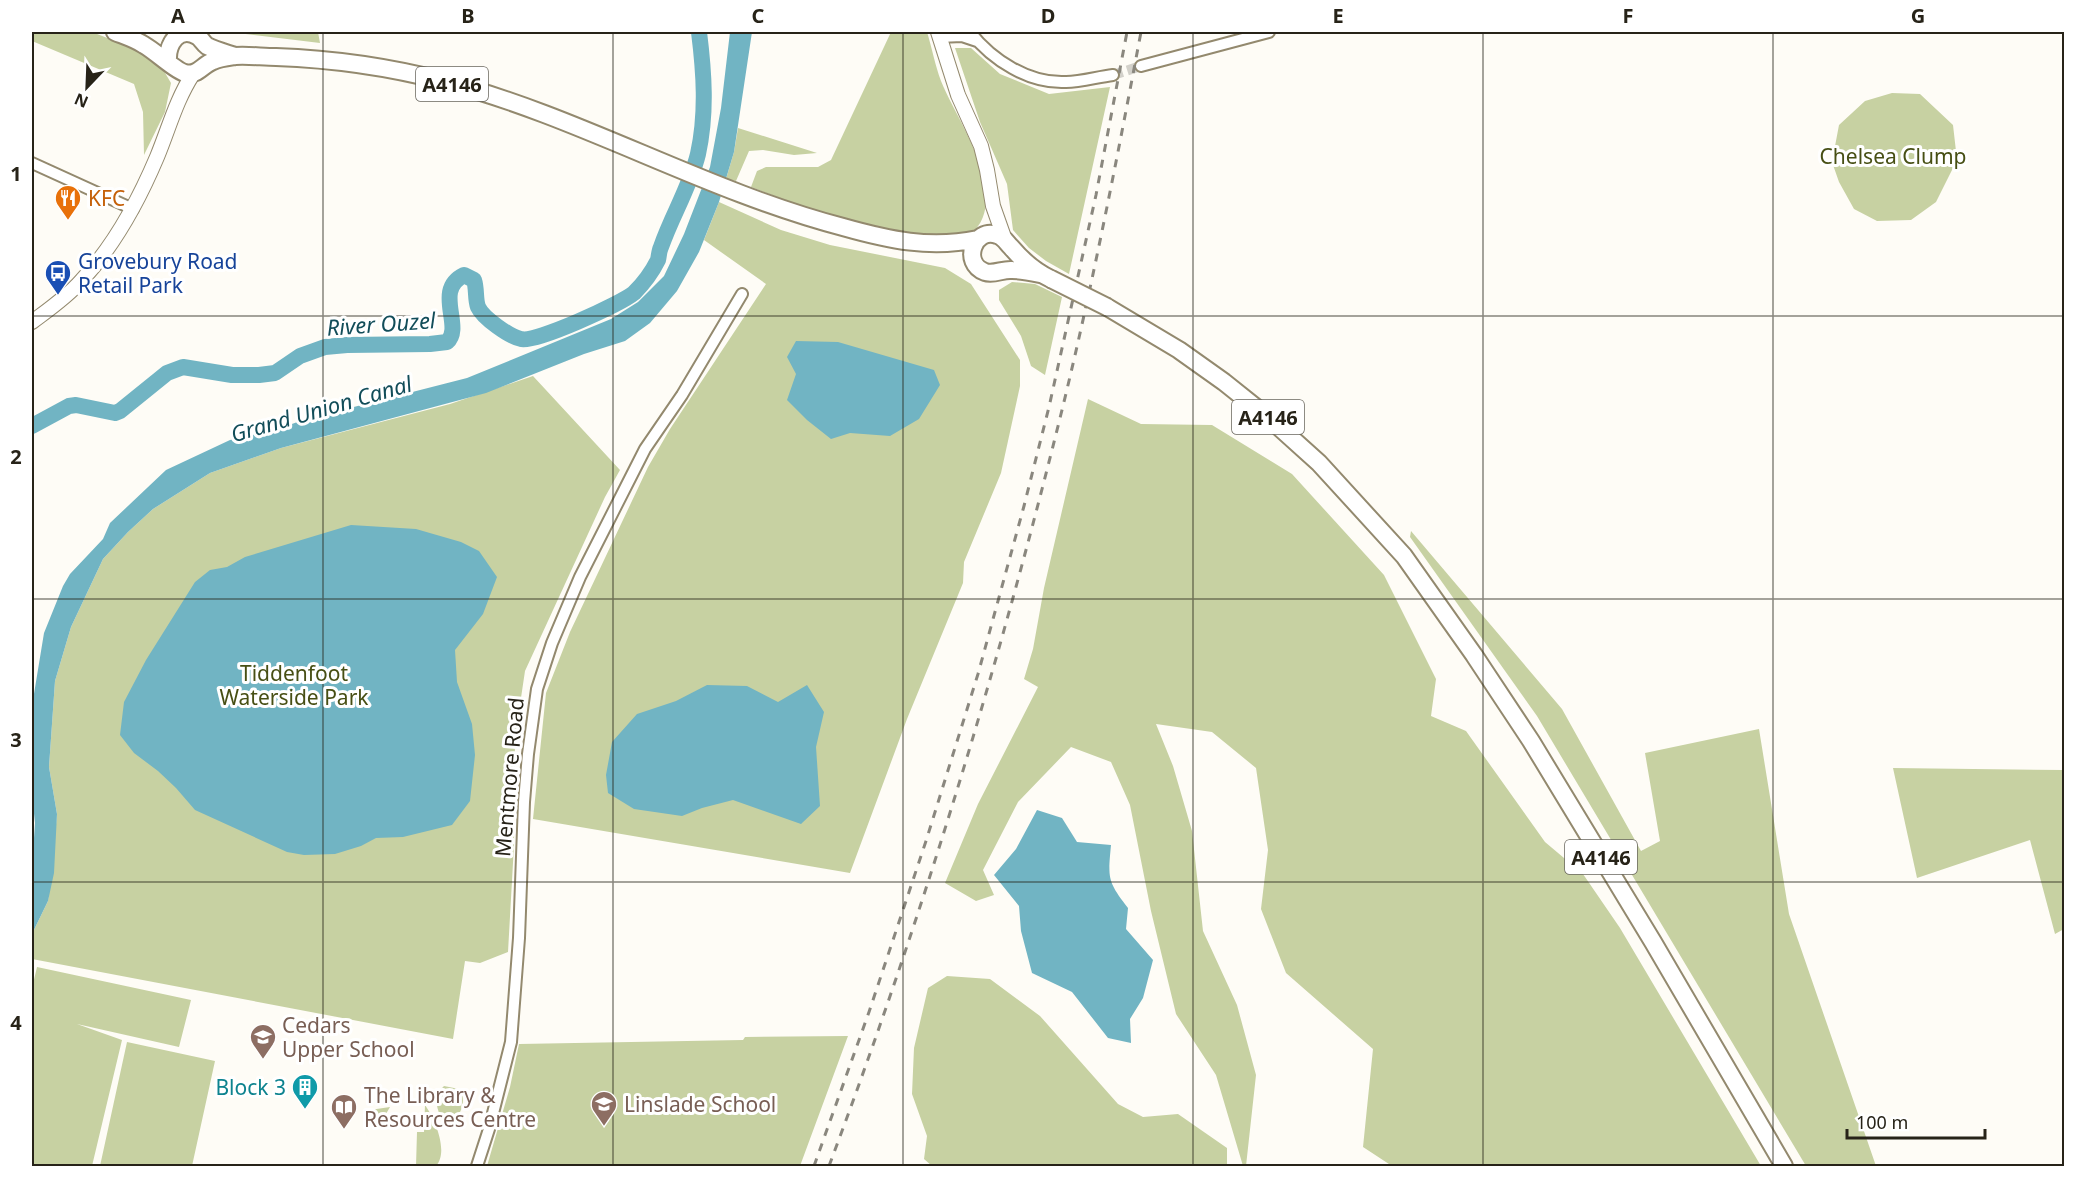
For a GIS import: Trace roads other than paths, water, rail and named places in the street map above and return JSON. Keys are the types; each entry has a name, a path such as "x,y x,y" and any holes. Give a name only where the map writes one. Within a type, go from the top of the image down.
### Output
{"highway":[{"name":"A4146","path":"115,32 143,44 184,73 199,69 213,61 236,56 298,58 369,65 444,81 530,108 656,161 815,220 863,233 917,243 940,245 979,238"},
{"name":"A4146","path":"143,44 172,41 180,34 190,33 199,36 206,45 236,56"},
{"path":"172,41 167,50 172,65"},
{"path":"199,69 208,56 206,45"},
{"path":"994,234 1007,243 1010,259 1001,270 989,273 975,265 972,252 979,238 994,234"},
{"name":"A4146","path":"1007,243 1046,277 1107,307 1179,350 1269,418 1319,463 1404,556 1531,741 1653,942 1784,1167"},
{"name":"A4146","path":"940,245 975,265"},
{"name":"A4146","path":"1001,270 1046,277"}],"main road":[{"path":"938,34 958,95 981,146 993,206 1007,243"},
{"path":"172,65 179,95"},
{"path":"32,322 80,282 112,243 133,209 168,129 179,95 199,69"},
{"path":"979,238 993,206"}],"street":[{"path":"1141,66 1269,32"},
{"path":"938,34 973,36 1015,70 1048,81 1067,82 1113,75"},
{"path":"32,163 133,209"},
{"name":"Mentmore Road","path":"477,1167 512,1041 519,938 524,802 528,746 537,689 552,643 580,577 645,449 682,395 742,294"}],"water":[{"path":"730,32 752,32 734,152 719,202 699,252 677,291 650,323 625,341 584,354 486,393 281,448 210,473 153,509 103,559 71,627 55,681 49,767 57,814 54,873 48,901 32,934 35,823 32,795 32,706 44,633 70,574 103,539 110,523 166,470 230,440 467,378 611,319 638,302 664,276 684,234 710,167 721,108"},
{"path":"796,341 838,342 934,370 940,385 919,419 890,436 850,433 831,439 787,400 796,374 787,357"},
{"path":"351,525 416,529 461,542 479,551 497,577 483,614 455,650 457,682 472,724 475,755 470,801 452,825 403,837 376,838 361,846 335,854 304,855 287,852 195,810 158,771 134,753 120,735 124,702 146,660 195,582 210,570 227,567 245,557"},
{"path":"707,685 747,686 778,702 807,685 824,712 816,747 820,806 801,824 733,800 682,816 634,809 608,793 606,775 612,742 637,714 676,701"},
{"path":"1037,810 1062,818 1077,842 1111,845 1110,879 1128,908 1126,929 1153,960 1143,998 1130,1019 1131,1043 1108,1038 1072,992 1032,973 1021,931 1019,906 994,875 1016,849"}],"waterway":[{"name":"River Ouzel","path":"32,426 69,406 76,405 115,413 167,373 183,367 232,375 259,375 275,373 300,356 325,347 447,342 452,327 449,299 451,290 455,282 464,275 474,280 477,304 485,316 510,335 521,339 530,339 560,329 626,298 641,286 658,260 660,249 698,154 703,123 704,93 699,32"}],"tunnel":[{"path":"1113,75 1141,66"}],"railway":[{"path":"814,1166 869,1012 978,674 1049,407 1096,195 1127,32"},
{"path":"829,1166 926,888 1011,605 1061,414 1083,319 1141,32"}],"place":[{"name":"KFC","path":"68,221"},
{"name":"Grovebury Road Retail Park","path":"58,296"},
{"name":"Cedars Upper School","path":"263,1060"},
{"name":"Block 3","path":"305,1110"},
{"name":"Linslade School","path":"604,1127"},
{"name":"The Library & Resources Centre","path":"344,1130"}],"park label":[{"name":"Chelsea Clump","path":"1893,156"},
{"name":"Tiddenfoot Waterside Park","path":"294,685"}],"water label":[{"name":"Grand Union Canal","path":"321,408"}]}
